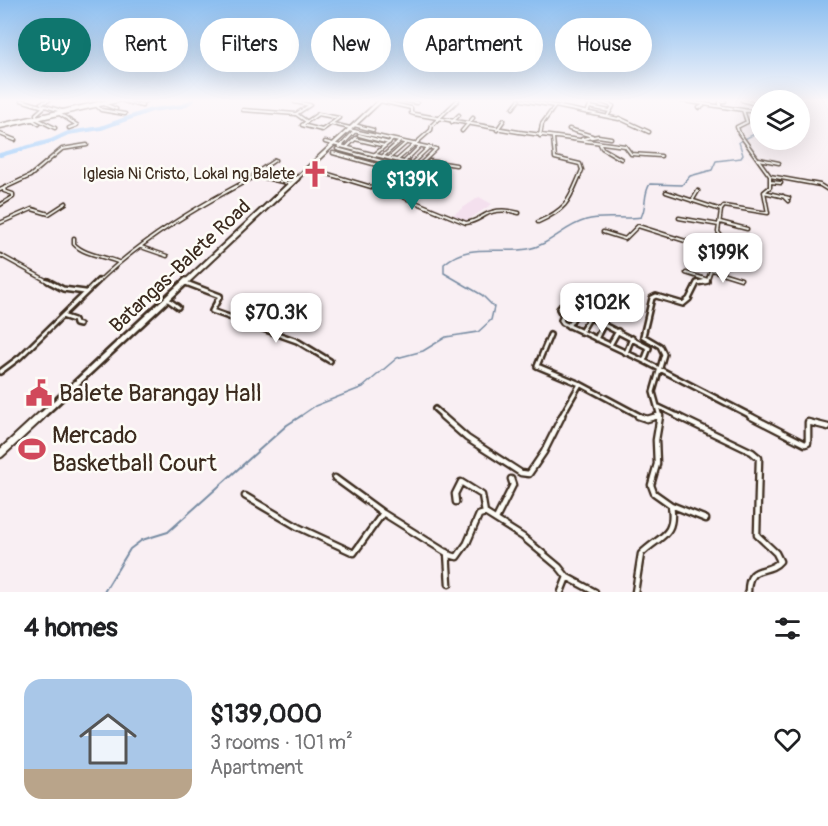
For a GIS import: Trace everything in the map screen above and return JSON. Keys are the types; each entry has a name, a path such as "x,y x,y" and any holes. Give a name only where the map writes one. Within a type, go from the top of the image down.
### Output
{"main road":[{"name":"Batangas-Balete Road","path":"0,454 350,128"}],"street":[{"path":"350,128 373,130"},
{"path":"350,128 435,149 410,174 333,153 355,131"},
{"path":"397,160 431,128"},
{"path":"462,131 465,128"},
{"path":"483,128 626,146 631,154 661,156"},
{"path":"540,136 543,128"},
{"path":"639,128 649,132"},
{"path":"737,128 741,140 759,159 762,169 770,176 820,185 828,190"},
{"path":"569,129 611,138"},
{"path":"347,147 362,132"},
{"path":"0,134 15,140"},
{"path":"359,135 389,143"},
{"path":"580,139 594,136"},
{"path":"538,222 544,218 556,216 560,212 570,197 582,170 580,164 555,158 553,138"},
{"path":"355,139 385,146"},
{"path":"366,162 393,140"},
{"path":"383,156 400,141"},
{"path":"325,142 423,167 430,161 456,165"},
{"path":"390,158 407,143"},
{"path":"599,143 602,148 621,159"},
{"path":"0,190 30,176 62,149 87,145"},
{"path":"404,162 420,146"},
{"path":"411,164 428,148"},
{"path":"337,149 414,170"},
{"path":"759,159 779,164"},
{"path":"256,176 253,175 276,160"},
{"path":"308,168 398,195 468,224 476,222 490,212 498,213 507,209 519,213"},
{"path":"0,372 13,364 118,261 214,198 256,176 291,184"},
{"path":"764,192 769,188 770,176"},
{"path":"770,182 781,183"},
{"path":"0,205 14,197 13,194 4,191 5,187"},
{"path":"692,201 698,191"},
{"path":"666,192 721,210"},
{"path":"764,192 783,196 789,200"},
{"path":"706,519 671,505 654,493 651,485 657,464 656,440 660,416 653,392 663,349 643,336 652,298 656,296 683,304 689,299 697,283 706,283 708,280 722,237 718,232 721,210 726,205 766,214 764,192"},
{"path":"0,223 29,209 49,214 65,206 66,203"},
{"path":"679,218 747,229"},
{"path":"603,232 625,239 638,226 717,251"},
{"path":"74,238 74,244 80,251 118,261"},
{"path":"719,245 747,249"},
{"path":"141,247 167,256"},
{"path":"0,255 63,289 86,293"},
{"path":"712,270 741,279"},
{"path":"686,273 708,280"},
{"path":"185,283 220,296 212,311 297,341 330,361"},
{"path":"167,299 178,307"},
{"path":"644,361 649,348 563,304 559,309 563,316 561,320 568,326 659,368 805,444 808,443 808,422 828,427"},
{"path":"568,326 578,311"},
{"path":"62,316 74,320 75,324 79,325"},
{"path":"581,332 590,317"},
{"path":"596,339 604,323"},
{"path":"610,345 618,331"},
{"path":"550,335 537,366 580,384 639,416 647,418 660,416"},
{"path":"626,352 632,338"},
{"path":"435,409 466,438 521,473 529,474 544,452 574,391 580,384"},
{"path":"659,407 752,452 759,458 757,535 762,542 776,550 780,561 776,567 762,568 750,574 748,592"},
{"path":"335,478 383,513 458,557 479,515 485,513 528,540 563,570 567,577 595,592"},
{"path":"496,519 513,485 511,479"},
{"path":"456,502 455,494 461,482 482,495 485,513"},
{"path":"245,496 298,527 351,553 358,549 378,516 383,513"},
{"path":"635,592 638,559 641,554 670,532 671,505"},
{"path":"447,552 446,562 452,573 449,584"},
{"path":"561,592 567,577"}],"shaded area":[{"path":"479,197 492,204 465,222 451,216"}],"waterway":[{"path":"0,155 51,141 68,133 102,128"},
{"path":"299,417 315,406 363,387 397,358 423,351 446,337 478,332 491,320 494,307 482,295 444,273 444,264 453,257 473,251 536,247 571,226 586,220 641,217 650,184 682,185 690,176 712,170 716,161 741,158 743,155 739,142 750,136"},
{"path":"104,592 130,549 142,540 168,532 287,425 301,416"}],"place":[{"name":"Iglesia Ni Cristo, Lokal ng Balete","path":"315,174"},
{"name":"Balete Barangay Hall","path":"39,393"},
{"name":"Mercado Basketball Court","path":"32,449"}]}
